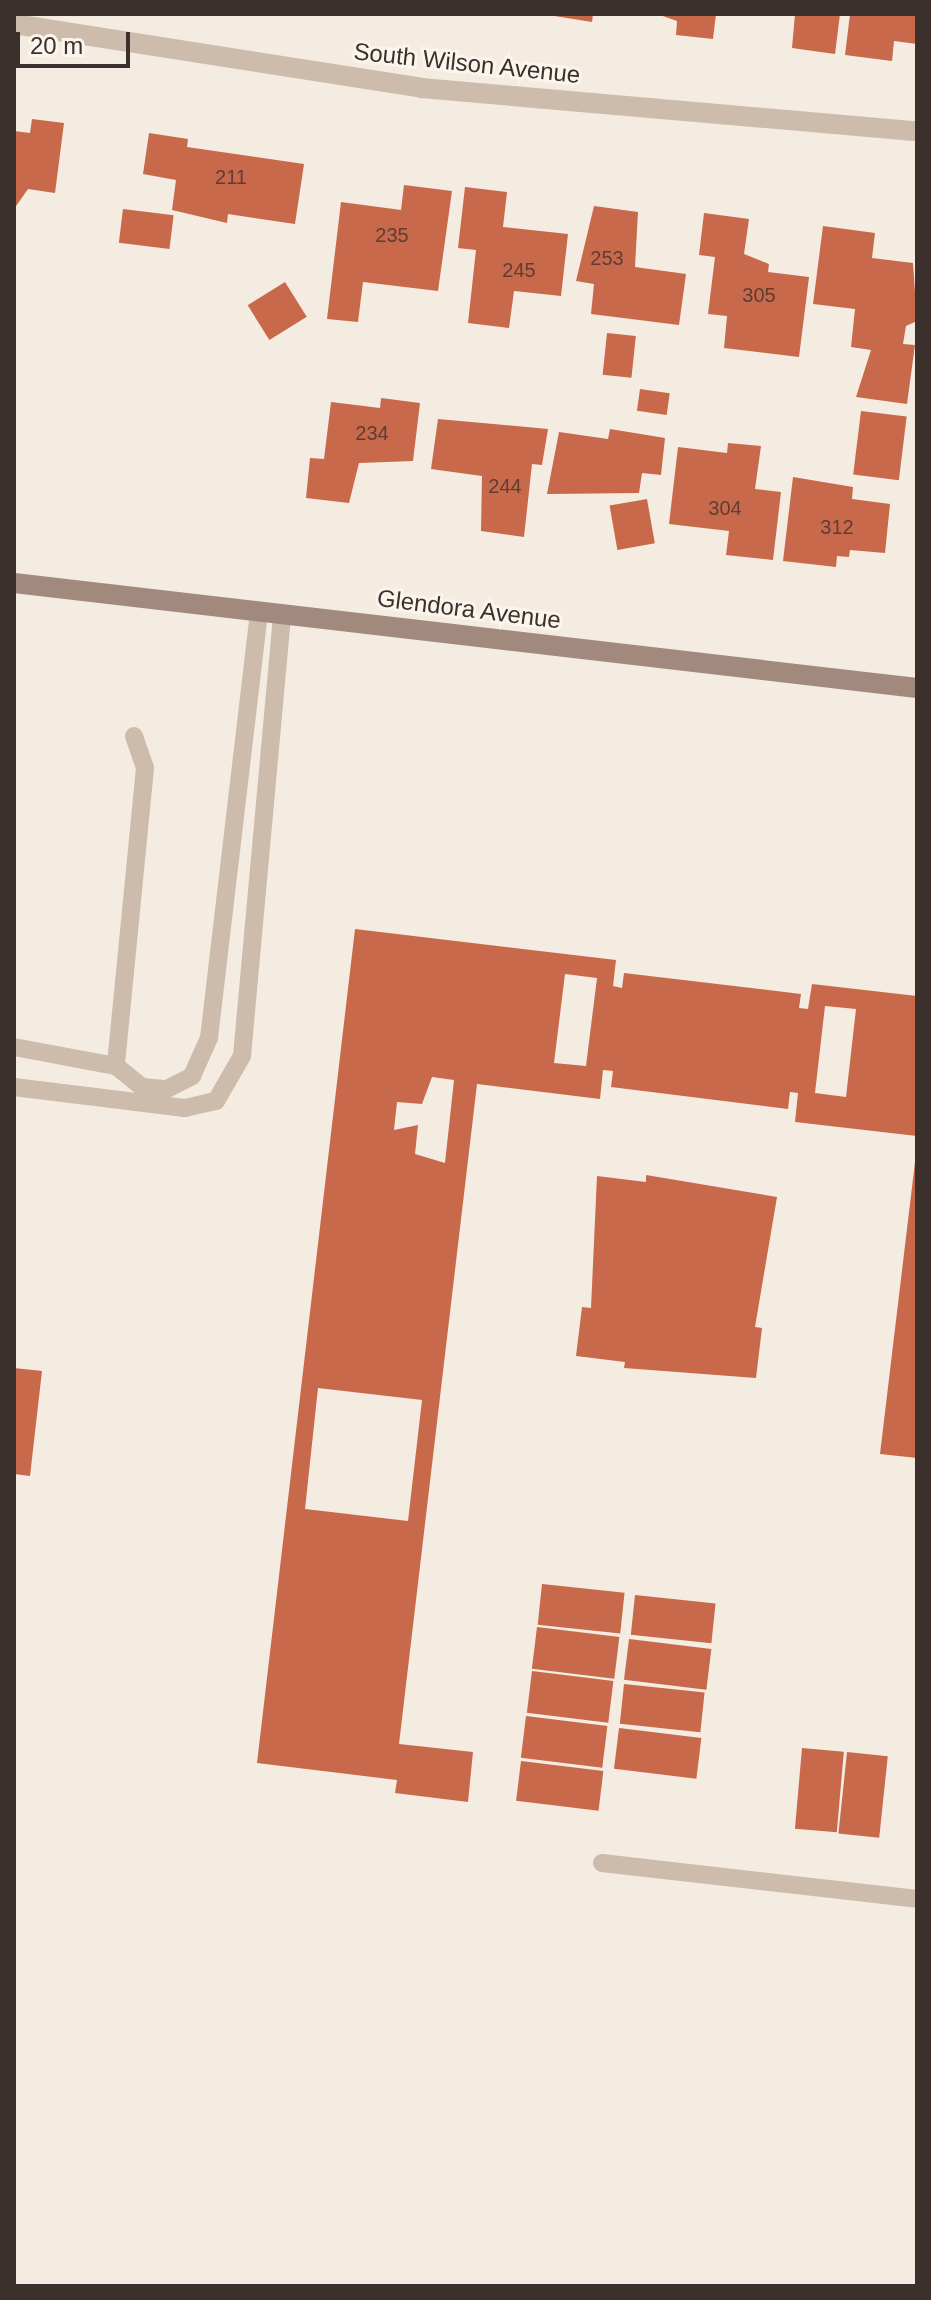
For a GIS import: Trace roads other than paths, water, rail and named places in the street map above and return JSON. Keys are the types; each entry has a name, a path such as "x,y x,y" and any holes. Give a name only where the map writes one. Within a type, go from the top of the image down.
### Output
{"street":[{"name":"South Wilson Avenue","path":"14,24 421,88 917,131"},
{"name":"Glendora Avenue","path":"14,583 917,688"}],"lane":[{"path":"14,1047 116,1066 142,1087 167,1089 202,1062 259,611"},
{"path":"14,1087 185,1108 216,1101 242,1056 282,614"},
{"path":"116,1066 145,768 134,736"},
{"path":"602,1863 917,1899"}]}
